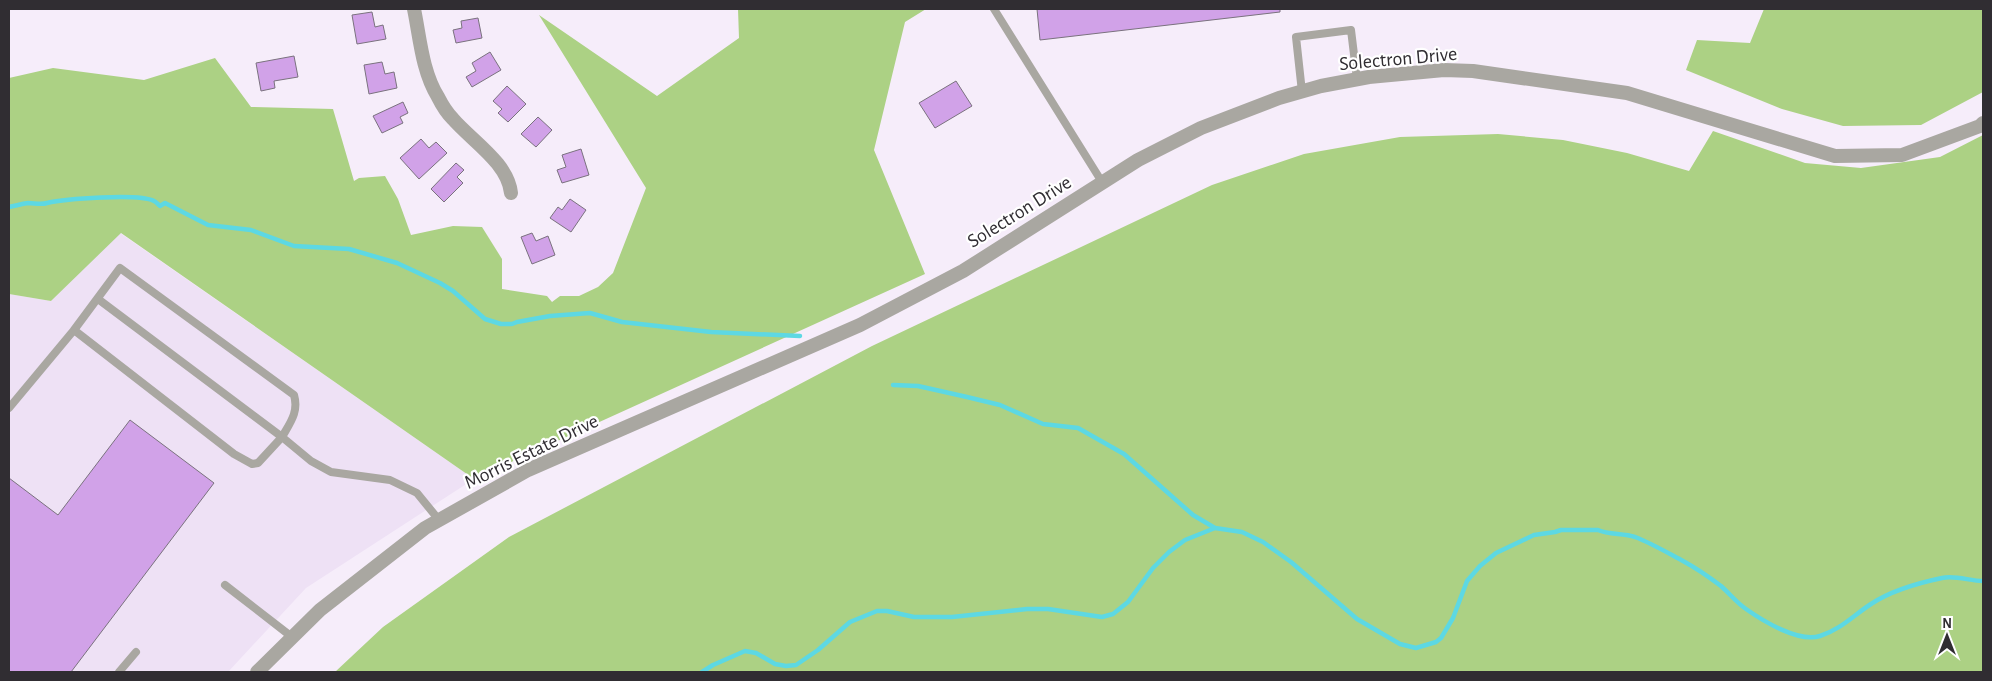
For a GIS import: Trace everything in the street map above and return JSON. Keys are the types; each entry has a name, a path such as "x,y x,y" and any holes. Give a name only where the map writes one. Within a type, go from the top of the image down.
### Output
{"street":[{"path":"414,9 427,75 437,96 452,118 507,175 511,193"},
{"name":"Solectron Drive","path":"860,326 963,271 1138,160 1201,128 1239,112 1302,92 1357,79 1410,72 1473,71 1627,93 1835,156 1902,155 1980,126 1983,123"},
{"name":"Morris Estate Drive","path":"257,672 320,610 425,528 528,470 860,326"}],"lane":[{"path":"994,9 1102,182"},
{"path":"1302,92 1296,37 1351,30 1357,79"},
{"path":"9,408 74,330 120,268 294,395 297,404 295,415 282,437 258,463 252,464 234,454 74,330"},
{"path":"98,299 282,437 311,461 330,472 390,480 417,492 439,520"},
{"path":"225,584 292,638"},
{"path":"118,672 136,652"}],"shaded area":[{"path":"120,233 474,479 306,588 228,672 9,672 9,294 51,301"}],"green space":[{"path":"738,9 926,9 905,22 874,150 925,274 474,479 121,233 51,301 9,294 9,78 53,68 144,80 215,58 251,107 333,109 354,181 359,178 385,176 398,199 411,235 453,226 482,227 502,259 502,289 547,296 552,302 560,296 579,296 598,287 613,273 646,188 539,15 657,96 739,38"},
{"path":"1764,9 1983,9 1983,92 1921,125 1843,126 1782,109 1686,70 1697,40 1750,43"},
{"path":"1713,131 1805,163 1861,168 1940,157 1983,135 1983,672 335,672 383,627 509,537 872,346 1212,185 1304,154 1400,137 1498,134 1563,140 1627,153 1689,171"}],"building":[{"path":"1037,9 1280,9 1280,12 1040,40"},
{"path":"372,12 375,27 383,25 386,39 357,44 352,15"},
{"path":"478,18 482,38 456,43 453,30 462,28 461,21"},
{"path":"490,52 501,70 472,87 466,77 476,71 472,63"},
{"path":"294,56 298,77 274,81 275,88 261,91 256,63"},
{"path":"382,62 385,74 394,72 397,88 369,94 364,65"},
{"path":"956,81 972,106 935,128 919,103"},
{"path":"507,86 526,104 508,122 498,113 502,109 493,101"},
{"path":"403,102 408,113 400,117 403,123 382,133 373,116"},
{"path":"538,117 552,130 536,147 521,134"},
{"path":"421,139 429,148 436,142 447,153 419,179 400,158"},
{"path":"581,149 589,175 562,183 557,170 566,167 562,155"},
{"path":"456,163 464,170 457,177 463,183 444,202 431,189"},
{"path":"570,199 586,210 571,232 550,218 558,207 562,210"},
{"path":"532,233 536,241 548,236 555,255 532,264 521,237"},
{"path":"130,420 214,483 71,672 9,672 9,478 58,515"}],"waterway":[{"path":"9,207 28,203 42,204 69,200 118,197 146,199 154,201 160,206 165,203 208,225 251,230 294,246 349,249 397,263 440,283 453,291 485,319 501,324 512,324 550,316 590,313 622,322 711,332 800,336"},
{"path":"893,385 918,386 967,397 1000,405 1043,424 1078,428 1124,454 1193,515 1215,528 1242,532 1263,542 1291,562 1357,619 1400,644 1416,648 1436,642 1441,638 1453,618 1467,581 1480,566 1496,553 1534,535 1561,530 1598,530 1641,539 1702,573 1721,586 1743,607 1762,619 1782,630 1802,636 1820,636 1827,633 1879,599 1915,585 1947,577 1983,581"},
{"path":"702,672 745,651 756,653 775,664 796,665 818,650 850,622 877,611 887,611 914,617 952,617 1027,609 1048,609 1102,617 1113,614 1128,602 1153,568 1169,552 1185,540 1215,528"}]}
